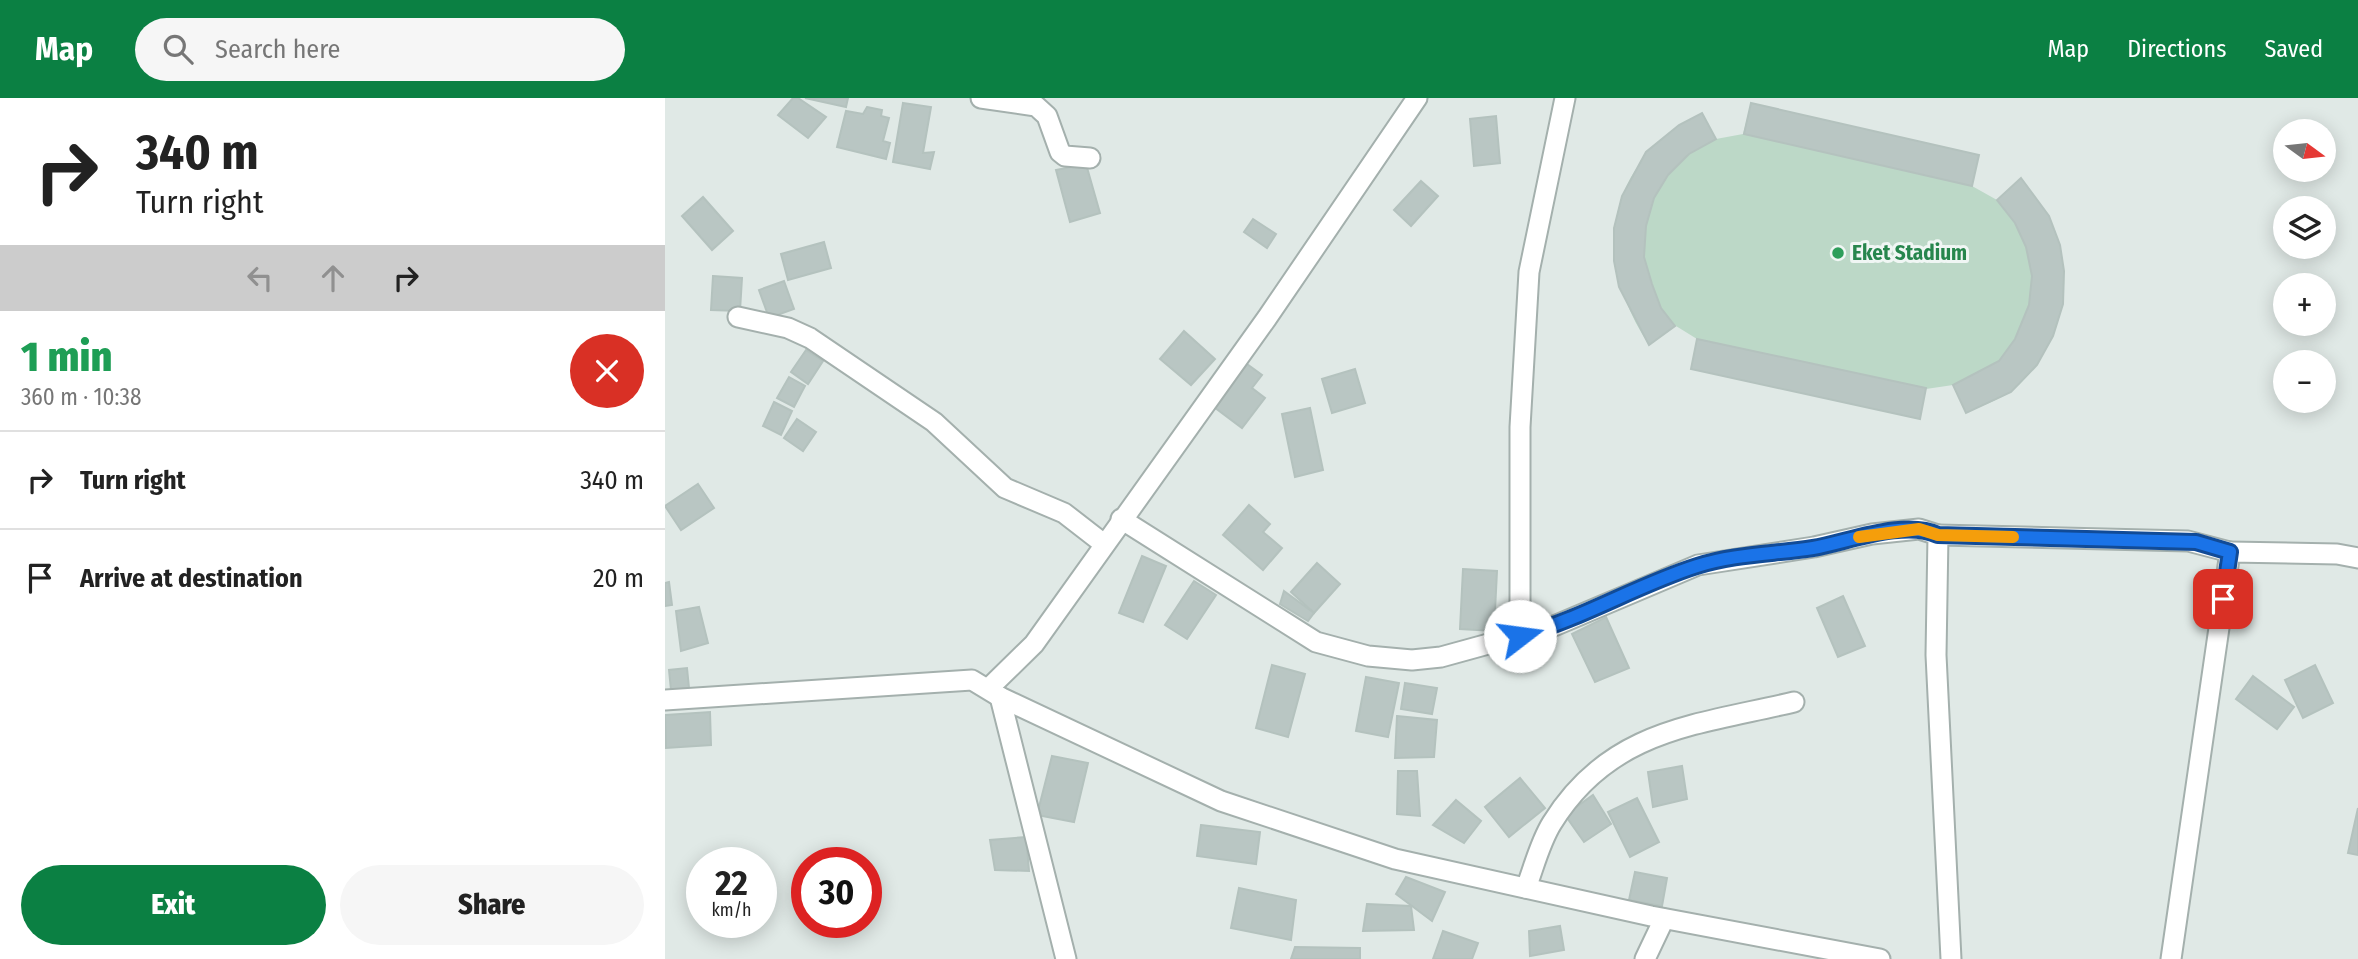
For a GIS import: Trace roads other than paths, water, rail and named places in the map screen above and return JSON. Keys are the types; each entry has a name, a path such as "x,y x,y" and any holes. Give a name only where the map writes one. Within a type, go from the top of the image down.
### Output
{"street":[{"path":"981,98 1036,106 1047,116 1065,156 1090,158"},
{"path":"994,693 1034,644 1267,318 1417,98"},
{"path":"1520,636 1520,427 1529,272 1565,98"},
{"path":"738,317 788,328 810,338 935,422 1006,488 1064,513 1104,544"},
{"path":"1121,519 1316,642 1368,656 1412,660 1441,657 1554,626 1698,565 1814,547 1872,534 1919,529 1938,535 2188,541 2230,552 2337,554 2358,558"},
{"path":"1938,535 1936,655 1951,959"},
{"path":"2171,959 2230,552"},
{"path":"665,700 972,680 1221,801 1395,859 1664,919 1880,959"},
{"path":"994,693 1066,959"},
{"path":"1526,888 1551,825 1573,792 1591,774 1618,754 1654,735 1794,702"},
{"path":"1645,959 1664,919"}],"place":[{"name":"Eket Stadium","path":"1838,253"}]}
